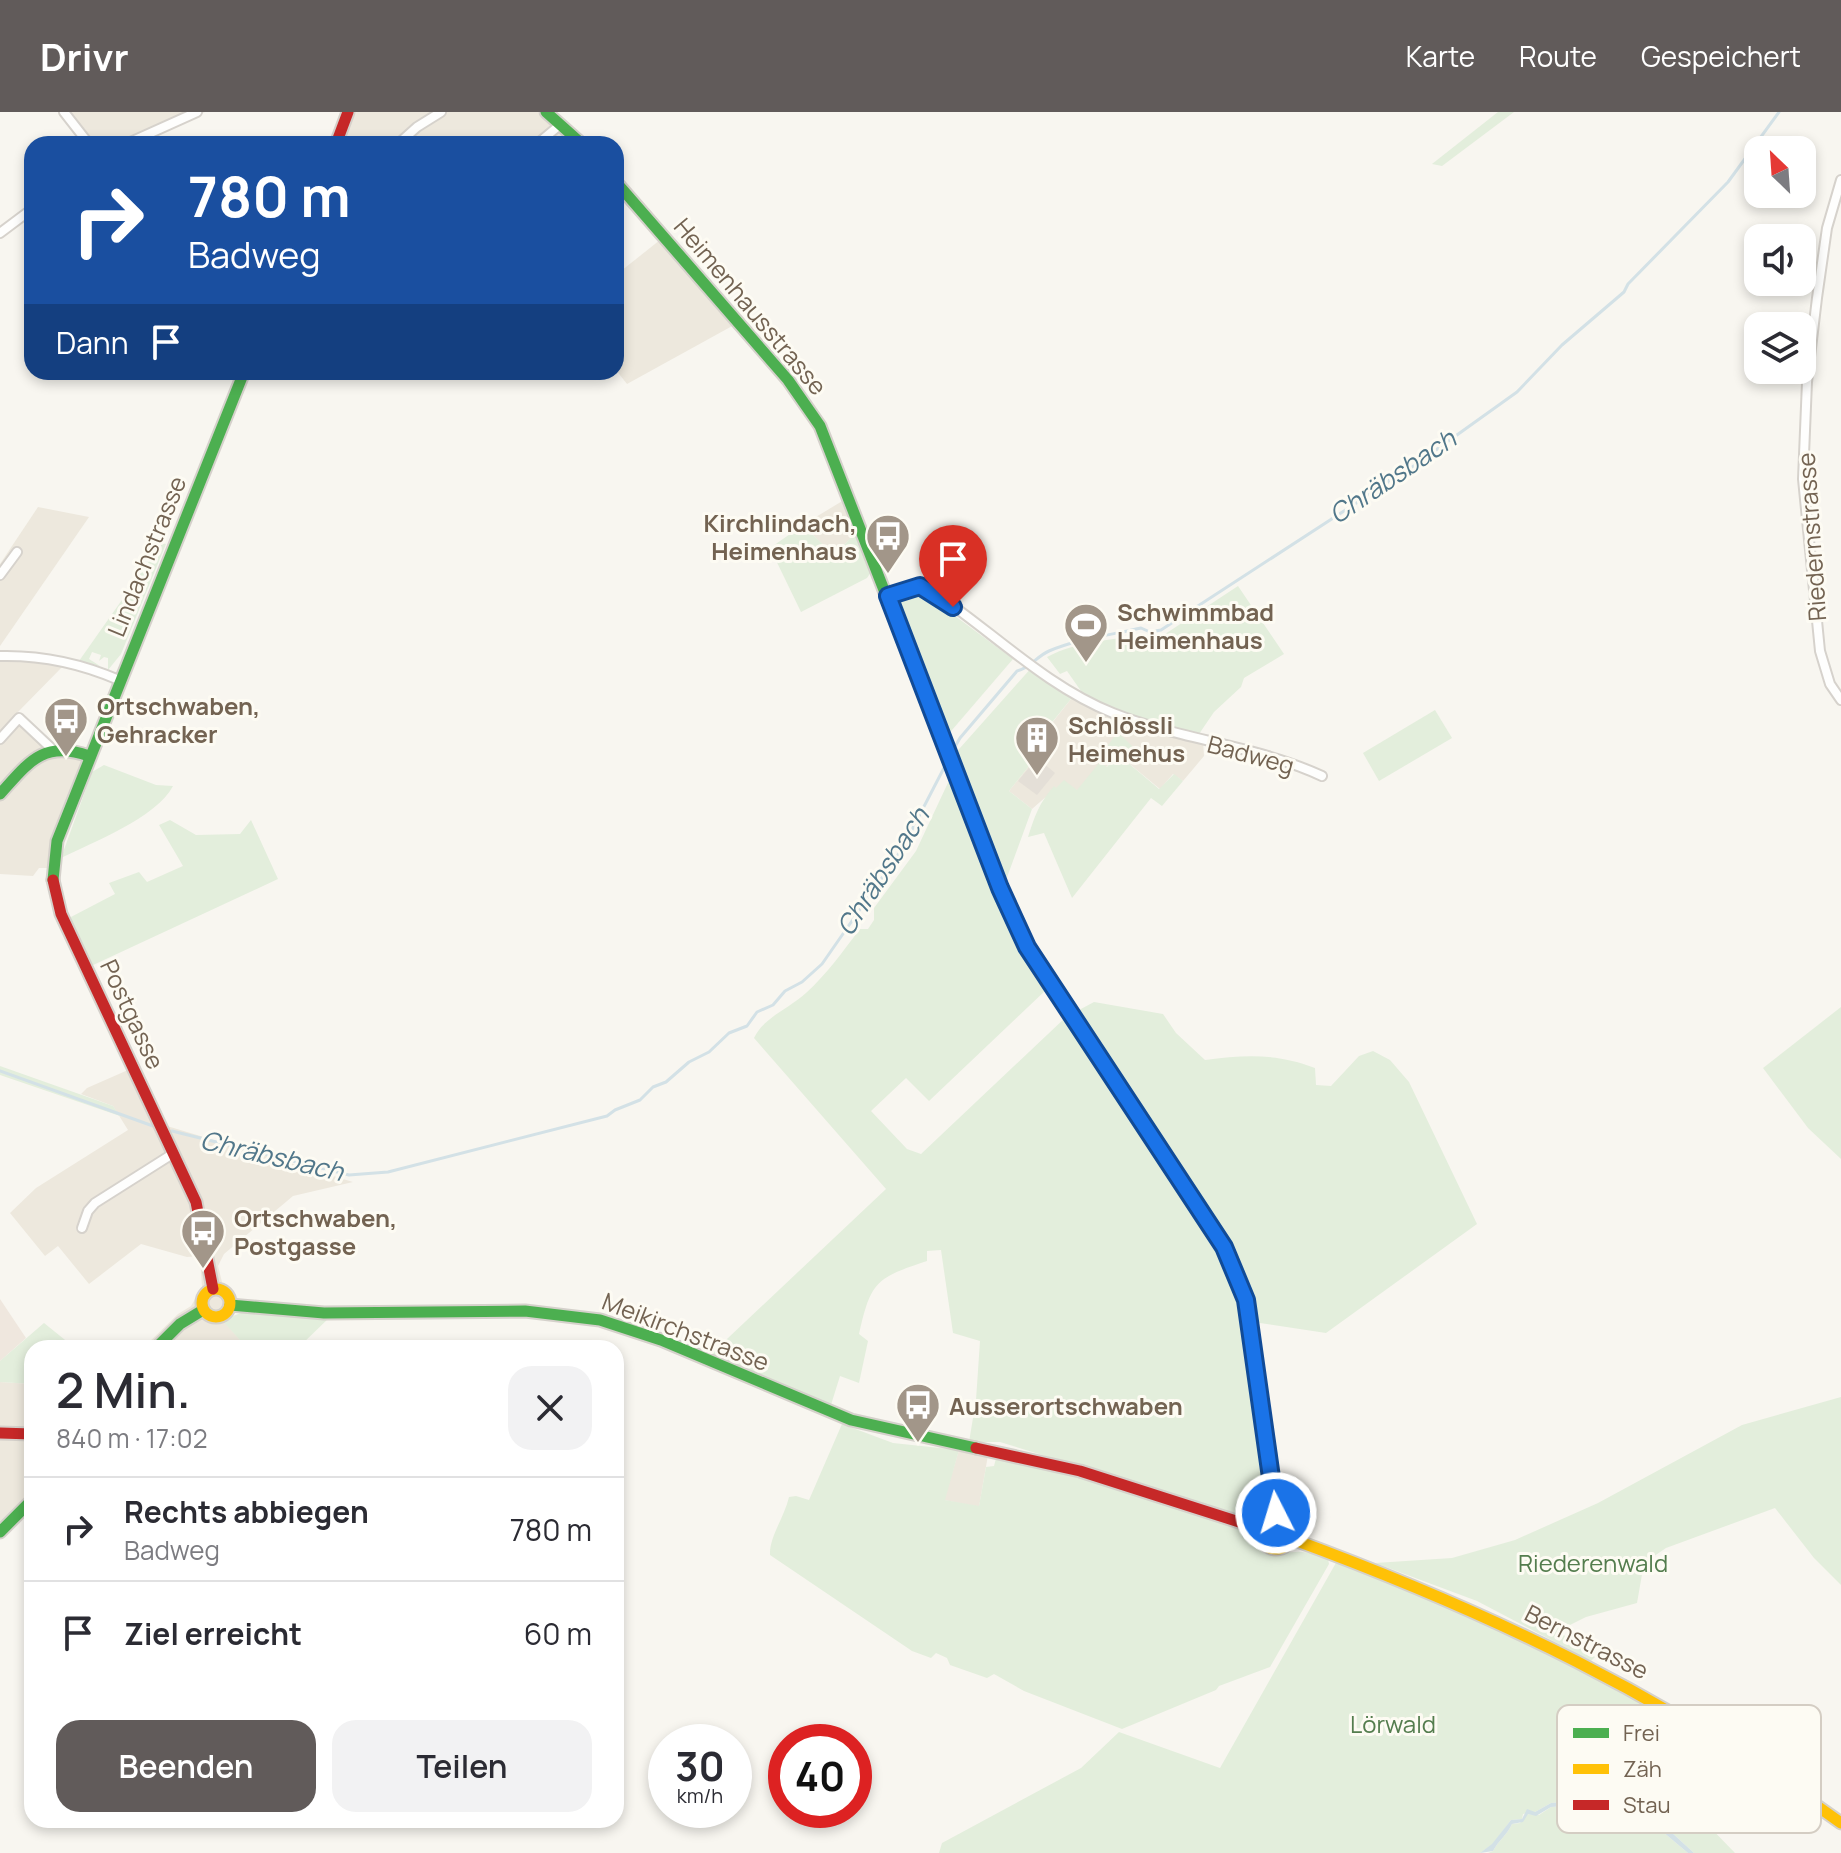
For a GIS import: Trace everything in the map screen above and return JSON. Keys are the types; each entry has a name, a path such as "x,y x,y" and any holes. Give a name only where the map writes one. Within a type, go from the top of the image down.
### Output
{"main road":[{"path":"339,136 348,112"},
{"path":"546,112 574,136"},
{"name":"Heimenhausstrasse","path":"624,191 812,410 833,453 1003,895 1032,957 1235,1268 1246,1300 1252,1334 1276,1517"},
{"name":"Lindachstrasse","path":"89,756 241,380"},
{"path":"0,794 33,760 51,748 70,748 89,756"},
{"name":"Postgasse","path":"89,756 53,854 54,892 61,914 174,1153 203,1226 213,1289"},
{"path":"213,1289 225,1292 230,1305 220,1317 210,1316 203,1310 203,1298 213,1289"},
{"name":"Meikirchstrasse","path":"230,1305 324,1313 525,1311 590,1318 661,1340 819,1408 881,1428 1080,1471 1261,1529"},
{"path":"164,1340 180,1324 203,1310"},
{"path":"0,1433 24,1434"},
{"path":"0,1532 24,1508"},
{"path":"1276,1517 1290,1524 1292,1539 1281,1549 1271,1549 1261,1539 1261,1529 1265,1522 1276,1517"},
{"name":"Bernstrasse","path":"1292,1539 1475,1610 1588,1664 1660,1705"},
{"name":"Bernstrasse","path":"1821,1809 1841,1823"}],"street":[{"path":"64,112 83,136"},
{"path":"144,136 197,112"},
{"path":"408,136 434,114"},
{"path":"547,136 561,124"},
{"name":"Riedernstrasse","path":"1841,180 1827,228 1815,312 1807,382 1803,479 1820,651 1830,684 1841,700"},
{"path":"0,233 24,215"},
{"path":"0,575 17,552"},
{"name":"Badweg","path":"888,596 918,586 926,587 1075,694 1114,713 1203,741 1273,756 1322,776"},
{"path":"0,656 35,656 61,661 119,680"},
{"path":"0,739 19,718 51,748"},
{"path":"82,1228 88,1211 95,1203 174,1153"}],"shaded area":[{"path":"60,112 205,112 154,136 80,136"},
{"path":"353,112 538,112 565,136 343,136"},
{"path":"660,240 734,325 627,384 624,380 624,269"},
{"path":"844,500 857,531 845,544 831,552 812,534 806,523"},
{"path":"38,507 89,517 0,646 0,564"},
{"path":"21,658 64,665 16,714 51,748 89,756 51,868 39,868 33,876 0,874 0,659"},
{"path":"1075,694 1203,741 1204,756 1183,781 1173,774 1160,789 1126,761 1111,762 1106,767 1100,763 1077,791 1056,788 1032,809 1009,791 1036,757 1032,748"},
{"path":"128,1070 156,1130 167,1126 353,1182 293,1196 224,1254 218,1266 223,1286 234,1296 230,1315 223,1320 240,1340 151,1340 191,1306 202,1287 200,1256 187,1257 141,1244 89,1284 58,1246 45,1256 10,1213 36,1188 128,1130 113,1106 81,1094 87,1088"},
{"path":"0,1299 26,1338 0,1361"},
{"path":"0,1382 24,1384 24,1508 0,1532"},
{"path":"959,1450 988,1455 979,1507 944,1500"},
{"path":"1557,1803 1557,1807 1536,1816 1528,1814 1523,1822 1512,1824 1493,1851 1480,1853 1492,1844 1511,1820 1522,1819 1527,1809 1535,1812"},
{"path":"1664,1833 1672,1833 1694,1853 1688,1853"}],"green space":[{"path":"1498,112 1514,112 1442,166 1432,164"},
{"path":"806,523 812,534 831,552 845,544 857,531 871,572 867,578 801,612 770,548"},
{"path":"162,543 166,544 121,654 108,670 108,658 99,661 101,655 92,652 89,659 100,666 79,661"},
{"path":"1238,586 1284,654 1244,678 1241,687 1214,712 1197,737 1115,712 1079,693 1081,691 1067,671 1060,674 1047,657 1098,641 1152,634 1156,640"},
{"path":"920,590 1013,659 946,737 897,608 901,596"},
{"path":"1033,666 1075,694 1032,747 1037,756 1009,791 1032,809 1006,880 1000,879 952,757"},
{"path":"1435,710 1452,738 1379,781 1363,753"},
{"path":"1118,732 1136,750 1127,762 1159,789 1174,774 1183,781 1162,806 1151,798 1072,898 1044,833 1028,837 1038,810 1054,786 1056,788 1064,780 1077,790 1100,762 1107,767 1111,762 1102,753"},
{"path":"104,765 156,785 173,786 165,798 139,819 61,858 92,772"},
{"path":"953,772 1047,989 929,1101 906,1078 871,1111 907,1149 921,1154 1066,1017 1094,1002 1163,1014 1176,1033 1205,1060 1260,1056 1315,1068 1316,1085 1331,1086 1359,1056 1373,1051 1390,1060 1409,1082 1477,1224 1326,1333 1253,1322 1270,1494 1269,1510 1263,1517 1235,1514 1000,1442 969,1442 976,1400 980,1341 953,1333 941,1250 927,1251 927,1261 886,1278 872,1292 859,1334 868,1341 859,1383 840,1376 830,1408 710,1355 886,1189 754,1038 771,1018 814,986 860,929 868,929 874,920 874,908 916,851"},
{"path":"170,820 196,835 240,834 251,820 278,879 91,966 69,918 115,894 109,883 139,872 147,882 183,866 159,825"},
{"path":"1841,1007 1841,1159 1808,1128 1763,1068"},
{"path":"0,1066 113,1106 120,1116 0,1075"},
{"path":"241,1313 330,1317 306,1340 240,1340 222,1320"},
{"path":"44,1323 65,1340 24,1340"},
{"path":"24,1340 24,1384 0,1382 0,1361"},
{"name":"Riederenwald","path":"1841,1397 1841,1585 1814,1558 1775,1508 1666,1548 1644,1563 1637,1603 1586,1617 1558,1631 1595,1657 1591,1661 1477,1601 1375,1563 1452,1558 1515,1540 1598,1503 1742,1425"},
{"path":"842,1424 893,1443 959,1450 945,1500 979,1506 986,1467 994,1466 996,1458 1078,1475 1238,1527 1250,1532 1263,1553 1304,1552 1328,1559 1329,1564 1270,1667 1122,1729 1024,1691 994,1674 987,1678 950,1665 947,1658 936,1653 931,1658 912,1651 770,1555 772,1541 789,1497 809,1500"},
{"name":"Lörwald","path":"1337,1561 1520,1635 1608,1680 1648,1705 1557,1705 1557,1803 1523,1814 1522,1819 1511,1820 1493,1844 1480,1853 939,1853 942,1843 1081,1768 1119,1732 1220,1768"},
{"path":"1557,1807 1557,1833 1664,1833 1688,1853 1488,1853 1493,1851 1512,1824 1520,1823 1527,1814 1539,1815"},
{"name":"Lörwald","path":"1672,1833 1716,1833 1735,1853 1694,1853"}],"building":[{"name":"Schlössli Heimehus","path":"1037,758 1055,773 1037,795 1018,781"}],"waterway":[{"name":"Chräbsbach","path":"952,752 960,738 1017,671 1045,653 1083,640 1141,628 1150,632 1161,630 1387,483 1393,475 1408,470 1517,392 1562,345 1624,292 1628,284 1728,182 1779,112"},
{"name":"Chräbsbach","path":"172,1131 349,1175 388,1172 607,1116 640,1100 653,1087 666,1082 689,1062 709,1052 729,1033 747,1026 757,1012 773,1005 785,991 802,982 822,964 902,849 947,762"},
{"name":"Chräbsbach","path":"0,1071 153,1126"}],"traffic: fast":[{"path":"546,112 573,136"},
{"path":"624,191 788,380 820,426 978,831"},
{"path":"53,880 57,841 241,380"},
{"path":"0,794 38,757 60,751 89,756"},
{"path":"230,1305 324,1313 525,1311 600,1320 661,1340 851,1420 976,1448"},
{"path":"164,1340 180,1324 203,1310"},
{"path":"0,1532 24,1508"}],"traffic: slow":[{"path":"1225,1250 1246,1300 1270,1455 1276,1517"},
{"path":"216,1289 226,1293 230,1303 226,1313 216,1317 206,1313 202,1303 206,1293 216,1289"},
{"path":"1276,1517 1287,1522 1292,1533 1287,1544 1276,1549 1265,1544 1260,1533 1265,1522 1276,1517"},
{"path":"1292,1539 1508,1628 1658,1705"},
{"path":"1821,1809 1841,1823"}],"traffic: jam":[{"path":"339,136 348,112"},
{"path":"978,831 1000,888 1038,967 1225,1250"},
{"path":"53,880 61,914 196,1202 213,1289"},
{"path":"0,1433 24,1434"},
{"path":"976,1448 1080,1471 1261,1529"}],"place":[{"name":"Kirchlindach, Heimenhaus","path":"888,575"},
{"name":"Schwimmbad Heimenhaus","path":"1086,664"},
{"name":"Ortschwaben, Gehracker","path":"66,758"},
{"name":"Schlössli Heimehus","path":"1037,777"},
{"name":"Ortschwaben, Postgasse","path":"203,1270"},
{"name":"Ausserortschwaben","path":"918,1444"}],"route":[{"path":"953,607 926,587 915,587 888,596 1000,888 1027,947 1053,992 1232,1261 1243,1287 1252,1334 1276,1513"}]}
